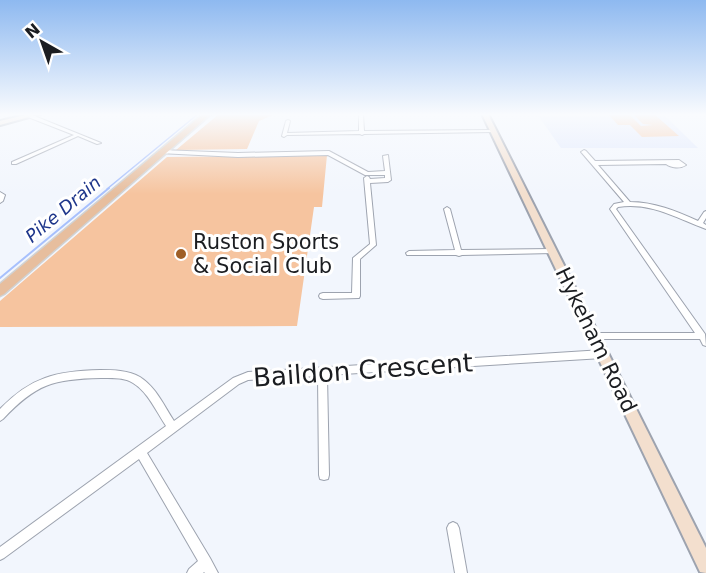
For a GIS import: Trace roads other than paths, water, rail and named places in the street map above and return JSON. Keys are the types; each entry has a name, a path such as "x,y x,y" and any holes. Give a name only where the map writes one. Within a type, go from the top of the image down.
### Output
{"main road":[{"path":"0,291 175,141"}],"street":[{"path":"14,163 64,141"},
{"path":"93,141 99,143"},
{"name":"Hykeham Road","path":"498,141 706,566"},
{"path":"161,152 238,155 328,153 367,177 388,173 386,156"},
{"path":"584,152 628,203"},
{"path":"594,164 667,162"},
{"path":"323,296 356,296 356,258 373,245 367,177"},
{"path":"0,194 2,195 0,201"},
{"path":"704,339 613,211 616,205 628,203 659,208 703,226 706,213"},
{"path":"447,208 459,254"},
{"path":"409,253 553,251"},
{"path":"594,336 704,339"},
{"name":"Baildon Crescent","path":"0,554 236,381 248,376 603,354"},
{"path":"322,371 324,475"},
{"path":"0,416 25,391 42,381 58,376 119,374 141,383 172,427"},
{"path":"140,451 209,567 194,573"},
{"path":"453,528 461,573"}],"waterway":[{"name":"Pike Drain","path":"107,189 166,141"},
{"name":"Pike Drain","path":"0,278 109,188"}],"place":[{"name":"Ruston Sports & Social Club","path":"181,254"}]}
